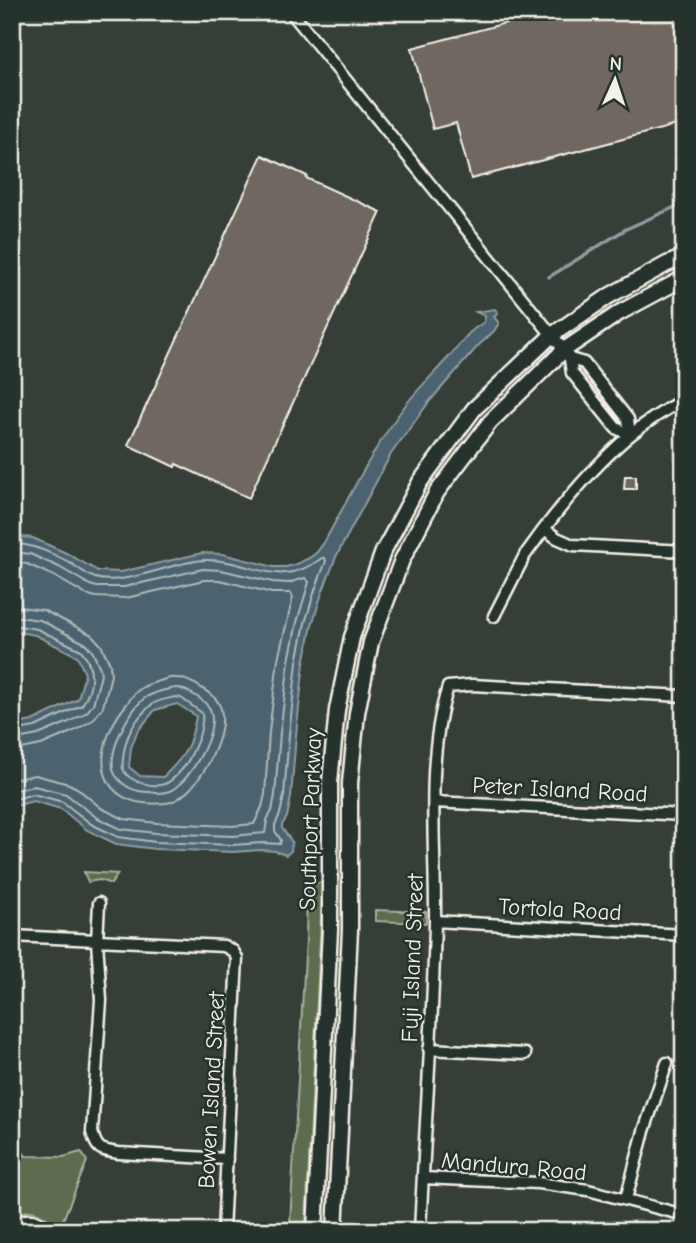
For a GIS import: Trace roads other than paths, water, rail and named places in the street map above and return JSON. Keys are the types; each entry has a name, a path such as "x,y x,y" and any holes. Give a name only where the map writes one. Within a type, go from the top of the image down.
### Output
{"main road":[{"name":"Southport Parkway","path":"315,1231 330,929 330,782 337,710 352,637 383,552 420,482 474,409 552,335 608,296 684,257"},
{"name":"Southport Parkway","path":"335,1231 350,929 350,783 357,713 372,642 402,560 437,492 489,422 619,313 684,278"}],"street":[{"path":"291,12 552,335 567,355 572,373 617,429 630,435"},
{"path":"567,355 584,363 592,372 628,419 630,435"},
{"path":"494,616 525,555 576,489 630,435 684,399"},
{"path":"544,528 556,538 573,545 684,551"},
{"name":"Fuji Island Street","path":"420,1231 435,921 434,802 437,745 448,687 472,685 684,696"},
{"name":"Peter Island Road","path":"434,802 684,815"},
{"path":"99,904 97,941 100,1000 92,1132 95,1145 101,1150 118,1153 227,1159"},
{"name":"Tortola Road","path":"435,921 684,935"},
{"path":"12,936 97,941"},
{"name":"Bowen Island Street","path":"97,941 224,946 233,951 237,958 223,1231"},
{"path":"429,1049 525,1054"},
{"path":"625,1199 643,1131 667,1063"},
{"name":"Mandura Road","path":"423,1178 538,1183 588,1190 684,1215"},
{"path":"13,1231 17,1221 30,1219 47,1230"}],"water":[{"path":"495,309 498,313 494,317 499,323 429,402 391,454 336,557 322,593 304,663 291,797 287,817 282,825 292,842 291,851 286,855 262,850 233,852 155,849 116,844 87,830 61,809 33,801 12,807 12,725 32,721 78,699 85,674 77,656 35,635 12,631 12,536 33,538 98,571 121,572 202,553 223,554 274,567 297,564 311,557 325,541 372,456 404,407 467,335 484,322 485,316 476,312","holes":["177,704 196,716 186,750 163,777 140,776 129,767 131,748 137,732 155,710"]}],"waterway":[{"path":"549,277 626,229 684,203"}]}
